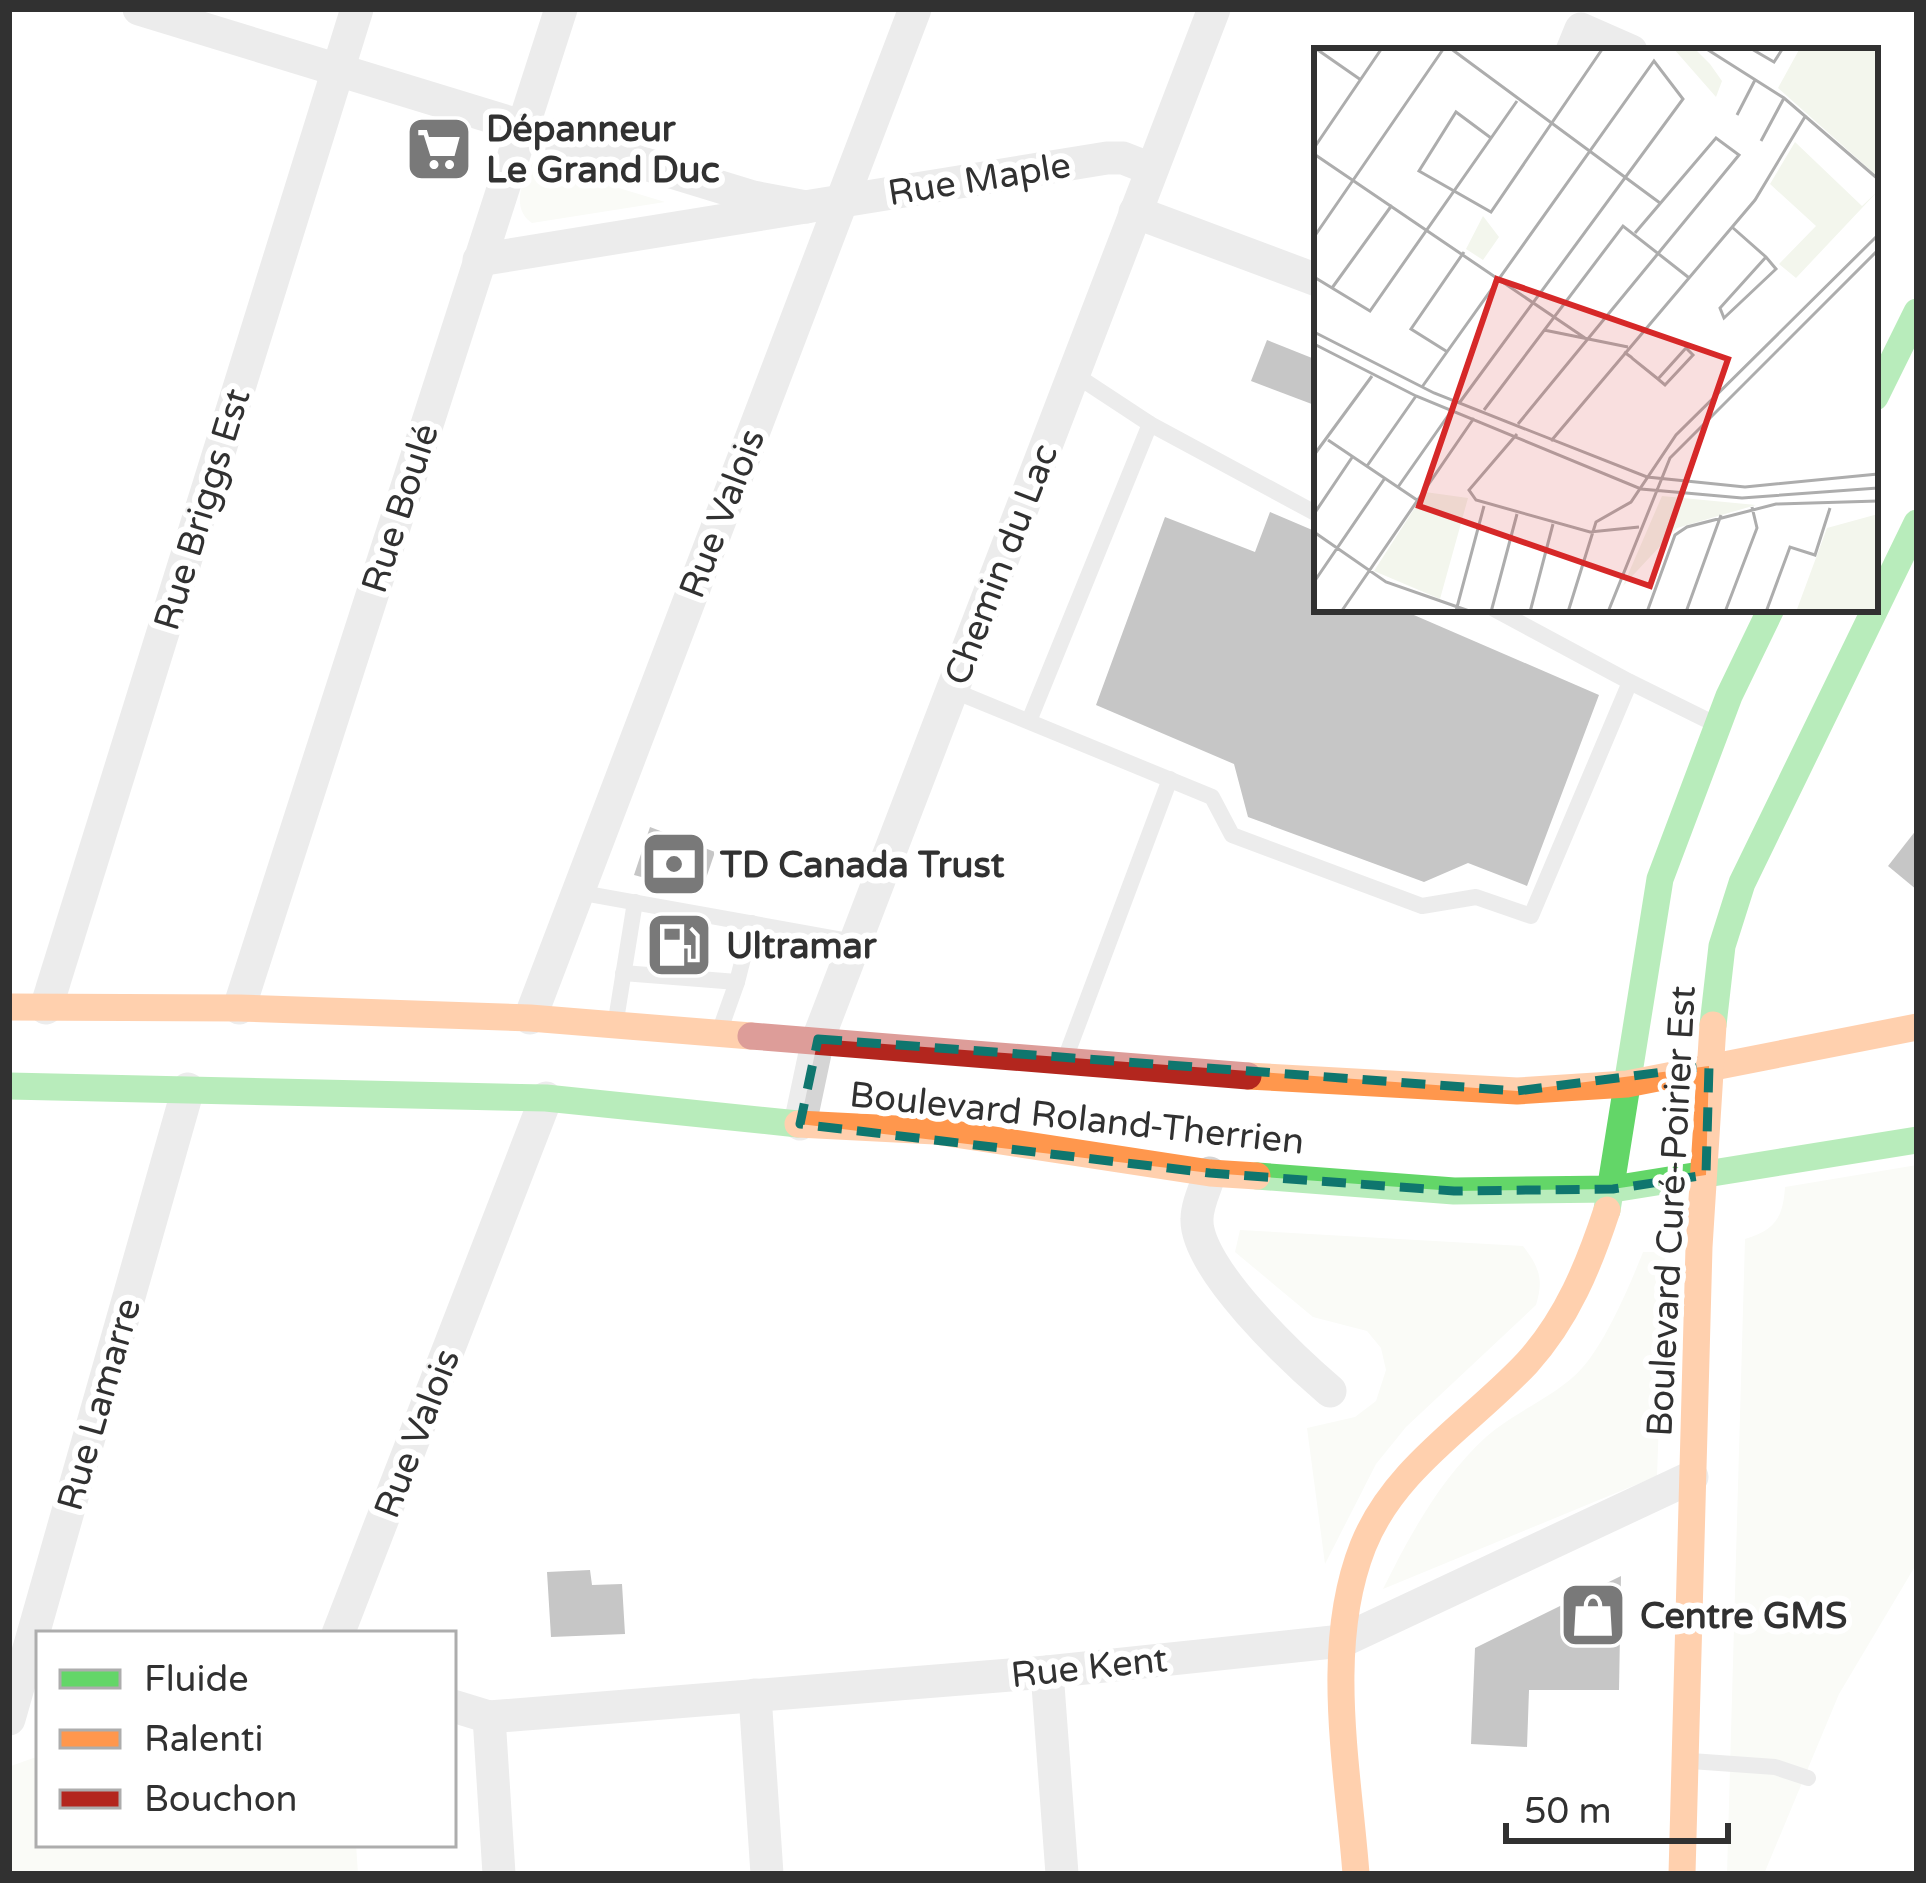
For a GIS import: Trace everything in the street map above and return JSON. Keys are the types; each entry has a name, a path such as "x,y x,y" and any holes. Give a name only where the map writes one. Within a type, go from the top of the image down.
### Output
{"main road":[{"path":"1878,391 1917,312"},
{"name":"Boulevard Curé-Poirier Est","path":"1878,604 1917,524"},
{"name":"Boulevard Curé-Poirier Est","path":"1356,1874 1342,1640 1362,1547 1395,1489 1530,1359 1570,1307 1613,1189 1660,879 1718,726 1770,612"},
{"name":"Boulevard Curé-Poirier Est","path":"1682,1874 1699,1247 1709,1066 1722,946 1742,883 1874,612"},
{"name":"Boulevard Roland-Therrien","path":"9,1007 239,1008 530,1018 1356,1085 1517,1090 1627,1084 1917,1027"},
{"name":"Boulevard Roland-Therrien","path":"9,1085 546,1098 800,1124 935,1130 1210,1173 1454,1191 1613,1189 1917,1140"}],"street":[{"name":"Rue Maple","path":"139,9 753,197 823,204"},
{"name":"Rue Briggs Est","path":"46,1008 357,9"},
{"name":"Rue Boulé","path":"239,1008 561,9"},
{"name":"Rue Valois","path":"530,1018 823,204 915,9"},
{"name":"Chemin du Lac","path":"800,1124 818,1039 1214,9"},
{"path":"1573,48 1581,29 1624,48"},
{"name":"Rue Maple","path":"479,260 1107,158 1123,158 1151,169"},
{"path":"1135,212 1314,279"},
{"name":"Rue Lamarre","path":"9,1719 188,1089"},
{"name":"Rue Valois","path":"339,1631 546,1098"},
{"path":"1210,1173 1196,1221 1210,1259 1287,1354 1330,1390"},
{"name":"Rue Kent","path":"456,1707 489,1717 1047,1672 1342,1640 1692,1477"},
{"path":"1047,1672 1062,1874"},
{"path":"755,1695 767,1874"},
{"path":"489,1717 499,1874"}],"lane":[{"path":"1073,374 1150,424 1314,512"},
{"path":"1029,721 1150,424"},
{"path":"1501,612 1718,726"},
{"path":"952,690 1212,796 1232,835 1422,906 1475,897 1531,916 1630,682"},
{"path":"1065,1060 1170,779"},
{"path":"577,892 855,942"},
{"path":"615,1024 635,902"},
{"path":"720,1032 752,923"},
{"path":"623,973 736,982"},
{"path":"1685,1761 1775,1767 1808,1778"}],"highlighted area":[{"path":"818,1039 1517,1091 1709,1066 1706,1175 1613,1189 1454,1191 1210,1173 800,1124"}],"shaded area":[{"path":"533,162 665,202 532,223 520,203"},
{"path":"1917,1165 1917,1563 1839,1694 1764,1874 1727,1874 1745,1239 1775,1221 1785,1187"},
{"path":"1240,1230 1523,1246 1538,1274 1536,1305 1406,1427 1376,1464 1325,1564 1307,1428 1355,1417 1376,1401 1386,1370 1381,1348 1367,1331 1313,1317 1235,1252"},
{"path":"1643,1252 1665,1252 1657,1476 1383,1589 1427,1508 1469,1453 1497,1428 1561,1387 1592,1356"},
{"path":"36,1757 36,1847 356,1847 358,1874 9,1874 11,1766"}],"building":[{"path":"1267,340 1314,359 1314,405 1251,381"},
{"path":"1270,512 1314,531 1314,612 1407,612 1599,695 1527,886 1468,863 1424,882 1248,817 1234,764 1096,705 1165,517 1255,552"},
{"name":"TD Canada Trust","path":"650,827 715,852 701,893 634,875"},
{"path":"1917,829 1917,890 1888,866"},
{"path":"590,1570 592,1585 622,1584 625,1634 551,1637 547,1572"},
{"path":"1621,1576 1619,1690 1529,1690 1527,1747 1471,1744 1475,1648"}],"traffic: fast":[{"path":"1878,391 1917,312"},
{"path":"1878,603 1917,523"},
{"path":"1607,1210 1660,879 1729,696 1770,612"},
{"path":"1713,1025 1722,946 1742,883 1874,612"},
{"path":"9,1086 546,1098 798,1124"},
{"path":"1257,1176 1454,1191 1613,1189 1917,1140"}],"traffic: slow":[{"path":"9,1007 239,1008 530,1018 751,1036"},
{"path":"1682,1874 1699,1247 1713,1025"},
{"path":"1248,1076 1517,1091 1627,1084 1917,1027"},
{"path":"798,1124 935,1131 1257,1176"},
{"path":"1356,1874 1341,1666 1351,1585 1363,1546 1377,1518 1414,1470 1541,1346 1575,1291 1607,1210"}],"traffic: jam":[{"path":"751,1036 1248,1076"}],"place":[{"name":"Dépanneur Le Grand Duc","path":"439,149"},
{"name":"TD Canada Trust","path":"674,864"},
{"name":"Ultramar","path":"679,945"},
{"name":"Centre GMS","path":"1593,1615"}]}
